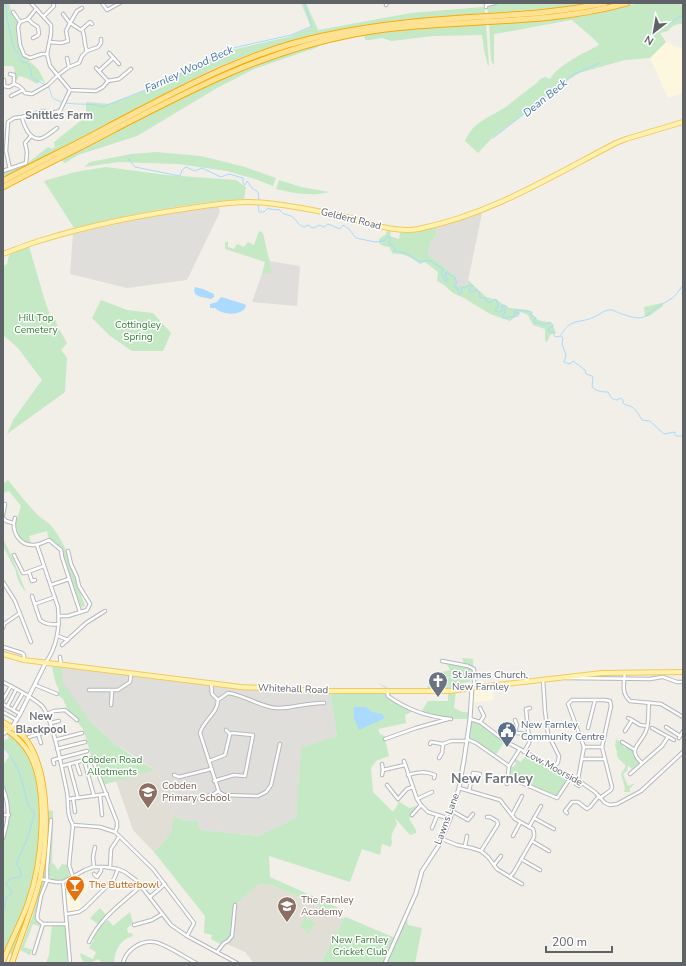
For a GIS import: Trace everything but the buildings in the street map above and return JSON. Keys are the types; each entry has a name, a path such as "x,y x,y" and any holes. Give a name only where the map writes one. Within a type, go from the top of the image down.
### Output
{"highway":[{"path":"3,187 192,83 268,50 396,24 520,14 577,8 605,3"},
{"path":"322,39 394,28 575,14 626,3"},
{"path":"3,181 56,157"},
{"path":"3,962 28,903 34,883 38,877 41,821 39,785 36,767 28,751 4,724"},
{"path":"10,729 21,734 30,746 39,766 43,784 45,809 44,846 38,877 28,919 12,963"}],"main road":[{"name":"Gelderd Road","path":"3,254 44,239 100,225 170,211 243,201 313,210 398,230 418,229 454,220 482,210 539,184 616,143 683,122"},
{"name":"Whitehall Road","path":"3,654 24,660 240,687 329,691 450,691 602,673 625,672 662,674 683,672"}],"street":[{"path":"31,3 51,25 50,42 47,54 50,66 70,90 96,91 103,87 108,81"},
{"path":"44,16 54,6 53,3"},
{"path":"102,3 107,10 120,3"},
{"path":"486,7 486,5 495,3"},
{"path":"50,42 67,42 68,39 66,31 77,11 82,8"},
{"path":"20,22 28,19 36,9"},
{"path":"13,12 20,22 18,34 24,55 30,58 47,54"},
{"path":"62,14 79,30 90,22 92,24"},
{"path":"28,19 38,27 39,34 33,38"},
{"path":"82,29 85,35 85,47 87,50"},
{"path":"4,80 4,86 9,87 14,84 20,86 26,93 32,94 47,86 58,75 69,67 78,63 87,50 98,47 101,43 101,39"},
{"path":"109,53 120,64"},
{"path":"67,58 69,67"},
{"path":"99,70 113,58"},
{"path":"96,68 108,81"},
{"path":"108,81 116,81 131,69"},
{"path":"10,74 14,76 14,84"},
{"path":"11,96 23,90"},
{"path":"10,169 6,155 8,124 12,119 43,111 52,113 60,111 70,90"},
{"path":"22,117 25,128 31,136 36,139 42,138 57,128"},
{"path":"3,171 26,163 27,152 25,143 31,136"},
{"path":"3,504 5,504 3,515"},
{"path":"3,518 6,521 13,523"},
{"path":"15,518 13,523 14,531 20,540 28,545 37,545 49,540 61,550 80,612"},
{"path":"3,734 10,729 17,720 46,662 54,650 58,636 59,616 55,597 37,545"},
{"path":"59,616 68,616 87,610 90,604 79,586 68,551"},
{"path":"14,555 23,573 44,566"},
{"path":"29,572 32,581"},
{"path":"51,585 69,579"},
{"path":"3,582 20,613 31,642"},
{"path":"32,596 40,620 49,625 59,624"},
{"path":"35,604 55,597"},
{"path":"62,645 86,623 105,611"},
{"path":"3,628 4,624 20,613"},
{"path":"58,636 68,640"},
{"path":"3,647 22,653 24,655 24,660"},
{"path":"60,657 61,664"},
{"path":"442,661 468,666 474,669 473,688"},
{"path":"625,672 623,691 627,698 634,702 662,704 683,717"},
{"path":"89,690 118,690 130,682 131,673"},
{"path":"602,673 602,678"},
{"path":"662,674 677,682 683,682"},
{"name":"Whitehall Road","path":"562,677 569,679 650,679 662,674"},
{"path":"543,679 548,734 559,756 558,762 554,768"},
{"path":"3,686 4,682 23,693 42,707 47,714 62,766 68,799 68,812 73,824 69,861 69,868 73,877"},
{"path":"211,683 212,694 218,700 218,706 201,728 200,733 218,791 224,795 258,796 266,792 271,785 280,744"},
{"path":"35,685 57,694"},
{"path":"3,700 11,686"},
{"name":"Lawns Lane","path":"385,963 413,901 422,871 442,839 450,819 458,788 467,740 473,688"},
{"path":"7,706 16,690"},
{"path":"111,705 112,691"},
{"path":"385,739 416,728 450,719 431,716 396,702 388,696 387,691"},
{"path":"13,710 23,693"},
{"path":"218,700 228,693 236,694 269,707 276,708 324,703"},
{"path":"588,728 595,700"},
{"path":"568,813 565,811 572,802 578,802 587,808 590,807 599,797 611,790 612,787 602,747 611,706 610,701 570,701 568,705 584,747 578,781"},
{"path":"642,763 636,758 635,750 647,730 649,703"},
{"path":"3,704 20,714"},
{"path":"480,708 484,716 480,722"},
{"path":"524,752 529,743 526,709 530,708"},
{"path":"47,714 60,710 68,711 77,720"},
{"path":"3,712 17,720"},
{"path":"628,718 640,725 647,726"},
{"name":"Low Moorside","path":"470,719 480,722 505,741 582,783 605,803 610,805 617,804 641,791 683,752"},
{"path":"515,732 517,725 516,720"},
{"path":"627,730 632,720"},
{"path":"50,723 59,721"},
{"path":"504,727 515,732 528,734"},
{"path":"652,728 674,740"},
{"path":"666,728 679,737 683,731"},
{"path":"29,737 60,730"},
{"path":"226,730 230,734"},
{"path":"55,740 82,733"},
{"path":"38,734 41,743"},
{"path":"208,761 225,755 230,734"},
{"path":"214,781 234,775 245,776 253,735 230,734"},
{"path":"630,774 662,746 668,737"},
{"path":"430,744 431,742 443,744 451,741 467,740 476,743 509,766"},
{"path":"57,749 85,742"},
{"path":"622,742 635,750"},
{"path":"439,758 442,753 443,744"},
{"path":"584,747 602,747"},
{"path":"507,784 509,766 520,749"},
{"path":"54,764 53,760 87,751"},
{"path":"62,766 92,758 117,822 115,832"},
{"path":"582,759 604,759"},
{"path":"84,760 94,796"},
{"path":"404,761 417,799 421,806 428,812 450,819"},
{"path":"76,762 80,774"},
{"path":"69,764 78,798"},
{"path":"382,764 382,775"},
{"path":"383,770 405,765"},
{"path":"174,775 180,777 211,769"},
{"path":"408,775 418,772 426,772 435,775"},
{"path":"469,791 473,773 480,774"},
{"path":"508,777 557,798 572,777"},
{"path":"387,786 398,799 407,789 413,787"},
{"path":"3,788 8,802 9,814 3,838"},
{"path":"458,788 500,800 520,823 529,827 534,833 532,841 510,877"},
{"path":"199,799 214,794 218,791"},
{"path":"417,799 432,792"},
{"path":"68,799 107,794"},
{"path":"100,795 102,815"},
{"path":"512,815 522,796"},
{"path":"73,798 75,812"},
{"path":"412,815 421,806"},
{"path":"529,827 541,806"},
{"path":"452,811 469,822 473,814"},
{"path":"3,815 9,814"},
{"path":"432,827 437,816"},
{"path":"481,851 498,824 497,820 487,817"},
{"path":"534,818 554,829"},
{"path":"51,820 47,868 48,876 37,913 38,920 43,924 67,924"},
{"path":"513,836 520,823"},
{"path":"73,824 100,827 115,832 153,869 194,923 187,936"},
{"path":"464,846 467,836"},
{"path":"110,867 111,849 119,837"},
{"path":"442,839 457,845 481,851 497,869 522,884"},
{"path":"532,841 549,851"},
{"path":"94,867 93,856 95,847"},
{"path":"494,864 501,856"},
{"path":"521,859 540,870"},
{"path":"38,877 47,881 63,882 85,870 94,867 110,867 118,869 133,878 141,886 171,925 187,936 237,963"},
{"path":"94,874 97,877 101,871 101,867"},
{"path":"66,914 79,912 85,908 112,882 118,869"},
{"path":"63,882 70,963"},
{"path":"150,897 165,884"},
{"path":"89,942 102,921 141,886"},
{"path":"217,952 224,942 228,941 232,936 235,905"},
{"path":"134,925 152,920 162,914"},
{"path":"34,953 43,924"},
{"path":"123,963 126,955 137,945 154,942 196,963"}],"shaded area":[{"path":"666,42 682,49 683,51 683,93 668,98 650,58"},
{"path":"217,206 220,210 219,214 187,280 127,288 70,274 73,234 139,219"},
{"path":"482,213 467,286 458,286 456,277 428,254 431,241 436,236 437,227"},
{"path":"269,261 300,266 297,306 252,302 262,274 272,271"},
{"path":"62,667 271,691 330,693 337,736 301,749 296,818 258,836 202,830 198,827 197,821 183,820 173,816 158,772 114,743 90,721 61,681"},
{"path":"492,686 493,700 471,703 472,688"},
{"name":"Cobden Primary School","path":"155,770 158,772 173,816 173,826 170,835 154,852 133,830 116,781"},
{"path":"80,872 89,884 86,892 79,895 82,911 67,914 63,882"},
{"name":"The Farnley Academy","path":"270,884 344,918 321,963 254,963 245,952 224,943 235,905 258,885"}],"green space":[{"path":"3,3 9,3 12,13 18,22 17,35 23,56 29,59 29,61 38,69 46,84 41,80 37,84 19,76 17,80 15,80 15,70 13,66 4,66 3,72"},
{"path":"301,3 306,3 318,30 411,13 482,7 485,8 485,13 402,20 333,30 296,39 242,57 207,72 3,178 3,173 25,165 48,147 52,149 55,147 54,142 84,118 86,115 86,102 110,104 144,91 226,52 288,37 311,27"},
{"path":"502,3 586,3 553,8 488,13 487,8 489,5"},
{"path":"617,3 545,15 411,25 317,40 259,58 224,72 100,134 198,83 243,63 317,39 389,26 545,14"},
{"path":"639,3 683,3 683,24 674,25 668,31 660,33 666,42 650,58 625,60 579,73 548,93 539,105 529,110 492,138 478,153 465,141 473,128 483,120 507,106 540,79 545,77 550,79 565,64 599,45 572,20 552,23 494,34 493,64 491,60 489,23 593,14"},
{"path":"486,24 488,66 482,35 433,36 391,41 382,38 365,40 364,35 405,30"},
{"path":"317,45 318,47 254,69 217,88 137,136 78,155 65,163 60,160 207,84 266,59"},
{"path":"156,152 201,156 245,167 276,178 273,186 227,171 178,164 119,162 84,167 90,162 131,154"},
{"path":"106,167 166,175 236,180 246,187 244,199 201,203 159,210 74,228 44,181 75,172"},
{"path":"279,180 301,187 329,192 309,194 276,189"},
{"path":"437,227 436,236 431,241 428,254 456,277 458,286 467,286 468,280 486,297 497,300 509,308 528,310 538,320 552,323 556,333 550,335 547,342 545,341 545,329 533,325 528,315 521,312 510,321 490,314 453,293 437,281 438,272 425,262 420,264 407,256 393,254 389,247 383,246 379,243 379,239 385,235 388,230 391,231 390,236 399,239 400,233 420,231"},
{"path":"259,231 263,233 272,272 262,274 265,262 225,249 225,242 228,242 228,247 234,249 237,244 244,247 248,242 254,245"},
{"name":"Hill Top Cemetery","path":"29,246 51,318 54,317 67,343 61,350 67,358 65,392 7,434 13,420 42,380 18,348 3,335 3,266 7,264 10,253"},
{"name":"Cottingley Spring","path":"101,300 127,310 153,313 171,333 163,351 132,351 109,335 92,318"},
{"path":"662,303 663,306 649,316 645,317 644,307"},
{"path":"8,480 38,515 50,525 58,535 68,554 85,606 81,607 61,550 49,540 47,531 29,536 31,544 19,538 16,533 16,524 21,506 9,491 3,493 3,484"},
{"path":"3,539 26,592 19,582 16,571 3,546"},
{"path":"462,658 473,659 474,680 463,683 463,688 388,690 377,682 388,688 427,688 432,682 434,674 450,670 446,662 464,664"},
{"name":"Cobden Road Allotments","path":"52,667 62,667 62,681 90,721 114,743 136,759 155,770 103,785 92,758 83,729 68,710 63,699 58,695 59,690"},
{"path":"456,690 454,708 462,712 470,712 470,719 448,719 421,712 428,701 448,701 448,691"},
{"path":"330,693 388,693 396,702 416,710 405,715 406,723 378,729 380,734 386,737 385,739 389,756 376,761 371,768 373,792 393,812 398,804 398,801 409,808 421,805 409,819 416,830 416,833 410,835 395,818 397,824 392,834 391,846 382,844 380,855 362,849 350,882 269,856 270,877 341,909 338,915 270,884 258,885 235,905 232,936 228,941 220,944 211,939 212,935 204,933 205,916 154,852 166,840 171,832 173,816 183,820 198,821 198,827 202,830 258,836 296,818 301,748 337,736"},
{"path":"470,719 475,720 505,741 495,756 476,743 467,739"},
{"path":"8,731 17,738 36,767 41,821 36,875 18,923 3,956 3,838 9,815 3,788 3,765 10,755 3,747 3,741 9,738 5,732"},
{"path":"616,739 624,744 623,746 625,748 627,746 633,751 633,755 639,763 632,769 629,766 627,768 628,770 623,774 628,786 636,783 630,788 630,792 624,792 625,788 621,774 626,766 619,760 617,755 615,746"},
{"path":"527,753 571,777 557,798 508,777 509,766 514,767 516,763 513,760 514,758 521,762"},
{"path":"46,810 53,811 52,863 58,870 62,864 67,865 69,875 62,880 52,880 48,872 50,818 46,877 43,877 42,874"},
{"path":"37,882 30,911 13,955 8,953"},
{"path":"42,882 45,883 35,914 41,927 33,924 24,947 32,950 30,955 20,950 32,918"},
{"path":"100,908 106,915 98,924 90,918"},
{"path":"130,912 133,923 127,928 128,933 132,933 133,936 128,937 119,946 114,963 103,963 98,959 90,963 86,963 82,960 80,953 93,959 96,952 89,948 94,940 92,938 102,922 104,923 108,920 113,926"},
{"name":"New Farnley Cricket Club","path":"406,915 408,925 422,928 415,963 321,963 344,918 346,917 395,938"},
{"path":"305,917 315,923 309,933 300,927"},
{"path":"52,924 67,924 69,955 66,963 46,963 49,955"}],"water":[{"path":"195,287 214,294 214,297 211,299 195,294"},
{"path":"221,297 246,305 241,312 232,314 222,312 215,308 210,308 210,304 217,302"},
{"path":"354,707 366,707 372,712 382,714 385,718 359,730 354,718"}],"waterway":[{"name":"Farnley Wood Beck","path":"6,3 7,18 13,46 19,55 19,59 28,64 31,70 32,78 46,85"},
{"name":"Farnley Wood Beck","path":"66,103 95,105 102,107 153,87 233,48 291,35 312,26 304,3"},
{"name":"Dean Beck","path":"657,28 659,25 670,23 683,16"},
{"name":"Dean Beck","path":"493,138 541,102 550,91 575,74 599,63"},
{"name":"Farnley Wood Beck","path":"48,87 53,98 63,102"},
{"name":"Farnley Wood Beck","path":"128,158 135,167 180,176 182,170 186,167 195,171 202,168 221,177 229,174 243,178 243,183 245,185 247,181 252,188 258,192 259,200"},
{"name":"Farnley Wood Beck","path":"258,204 259,212 264,212 268,208 280,210 283,214 293,217 300,225 304,227 308,225 312,228 319,225 324,227 328,224 340,229 343,225 349,229 356,238 375,242 384,241 388,236 391,238 389,243 395,248 394,251 406,253 420,262 429,260 443,269 441,274 446,282 445,272 455,277 457,284 454,284 454,287 457,288 459,294 462,293 461,288 471,285 473,286 469,289 470,292 477,290 480,298 486,298 488,303 496,299 498,306 495,311 502,311 503,308 501,307 505,305 507,307 502,317 518,316 519,313 514,313 516,310 532,312 531,315 536,318 534,322 544,325 550,322 553,325 548,329 549,332 554,332 554,336 561,336 563,338 562,344 566,355 564,362 570,364 573,361 585,370 586,374 592,376 592,387 599,391 608,392 611,398 615,400 621,398 625,405 634,408 642,420 650,421 664,434 675,432 675,435 682,436 683,438"},
{"path":"561,335 572,323 589,319 608,310 632,317 642,318 674,297 683,285"},
{"path":"3,747 17,767 28,805 34,815 28,837 17,862 21,875 20,877 10,879 7,882 6,885 12,892 5,900 5,907 3,911"}],"place":[{"name":"St James Church, New Farnley","path":"438,698"},
{"name":"New Farnley Community Centre","path":"507,748"},
{"name":"Cobden Primary School","path":"148,809"},
{"name":"The Butterbowl","path":"75,902"},
{"name":"The Farnley Academy","path":"287,923"}],"district":[{"name":"Snittles Farm","path":"59,115"},
{"name":"New Blackpool","path":"41,722"},
{"name":"New Farnley","path":"492,778"}]}
